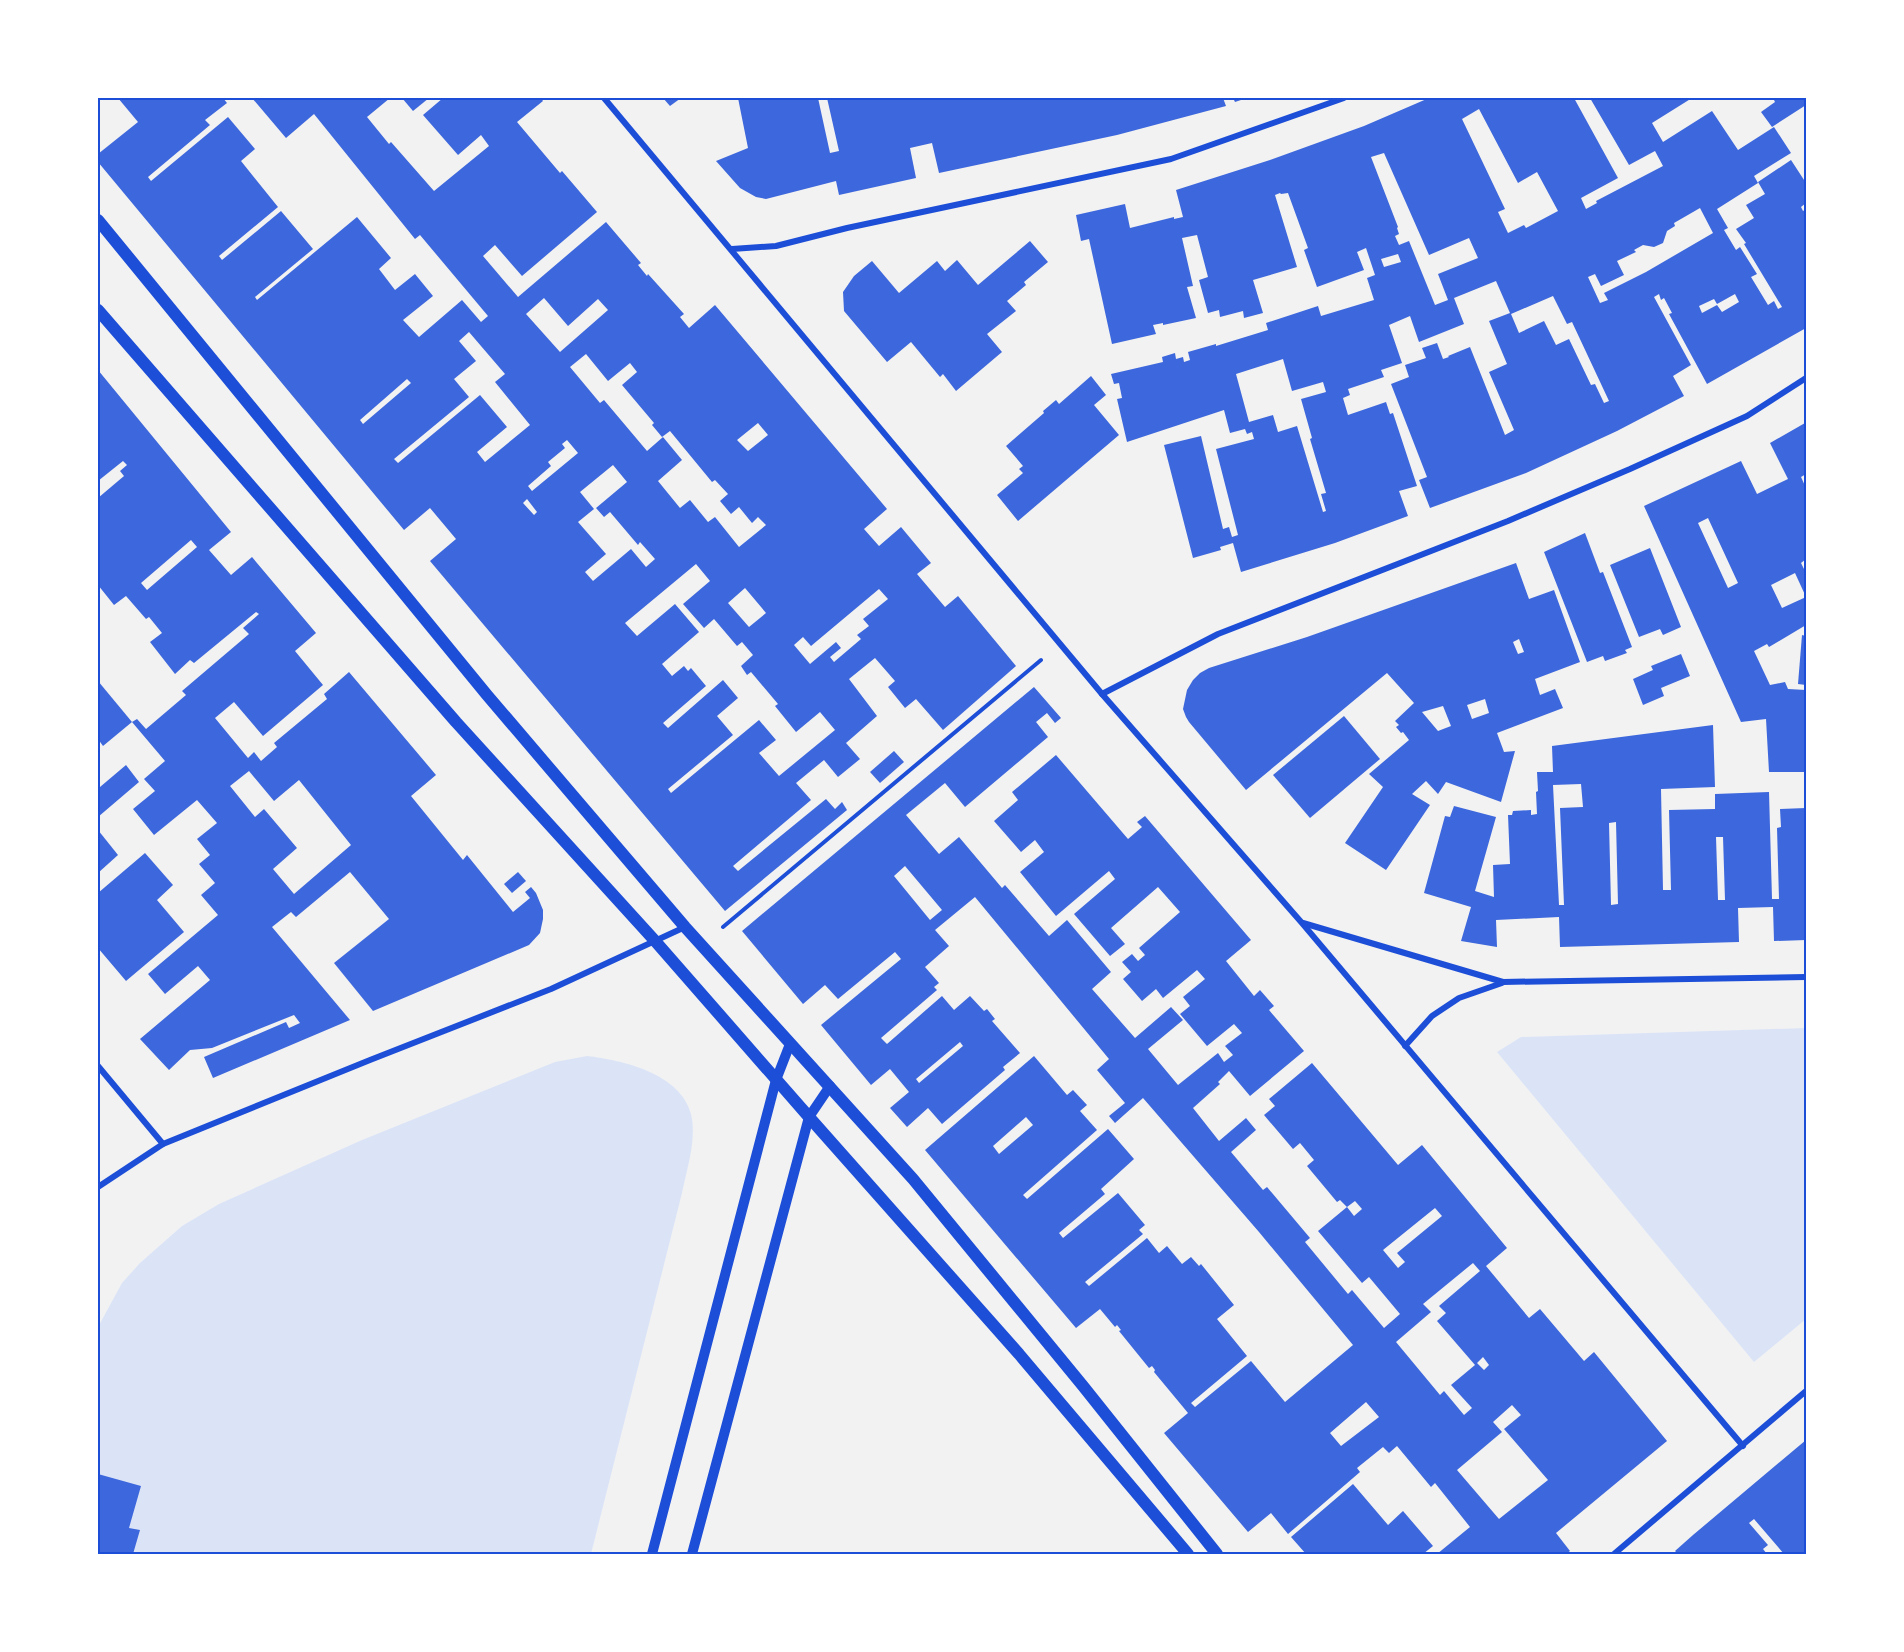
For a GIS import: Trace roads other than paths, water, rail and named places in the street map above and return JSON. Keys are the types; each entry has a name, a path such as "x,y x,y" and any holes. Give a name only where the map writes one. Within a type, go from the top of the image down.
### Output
{"main road":[{"path":"98,220 487,695 685,927 920,1187 1217,1554"},
{"path":"98,310 456,722 656,942 1018,1354 1188,1554"}],"street":[{"path":"604,98 1102,694 1302,923 1743,1446"},
{"path":"732,249 776,246 847,228 1171,159 1344,98"},
{"path":"1102,694 1218,633 1508,521 1630,469 1748,416 1806,378"},
{"path":"1302,923 1503,982 1806,977"},
{"path":"98,1187 163,1144 551,989 685,927"},
{"path":"1406,1046 1432,1016 1459,998 1503,982"},
{"path":"652,1554 776,1080 790,1044"},
{"path":"98,1066 163,1144"},
{"path":"692,1554 808,1117 830,1086"},
{"path":"1614,1554 1806,1391"}]}
